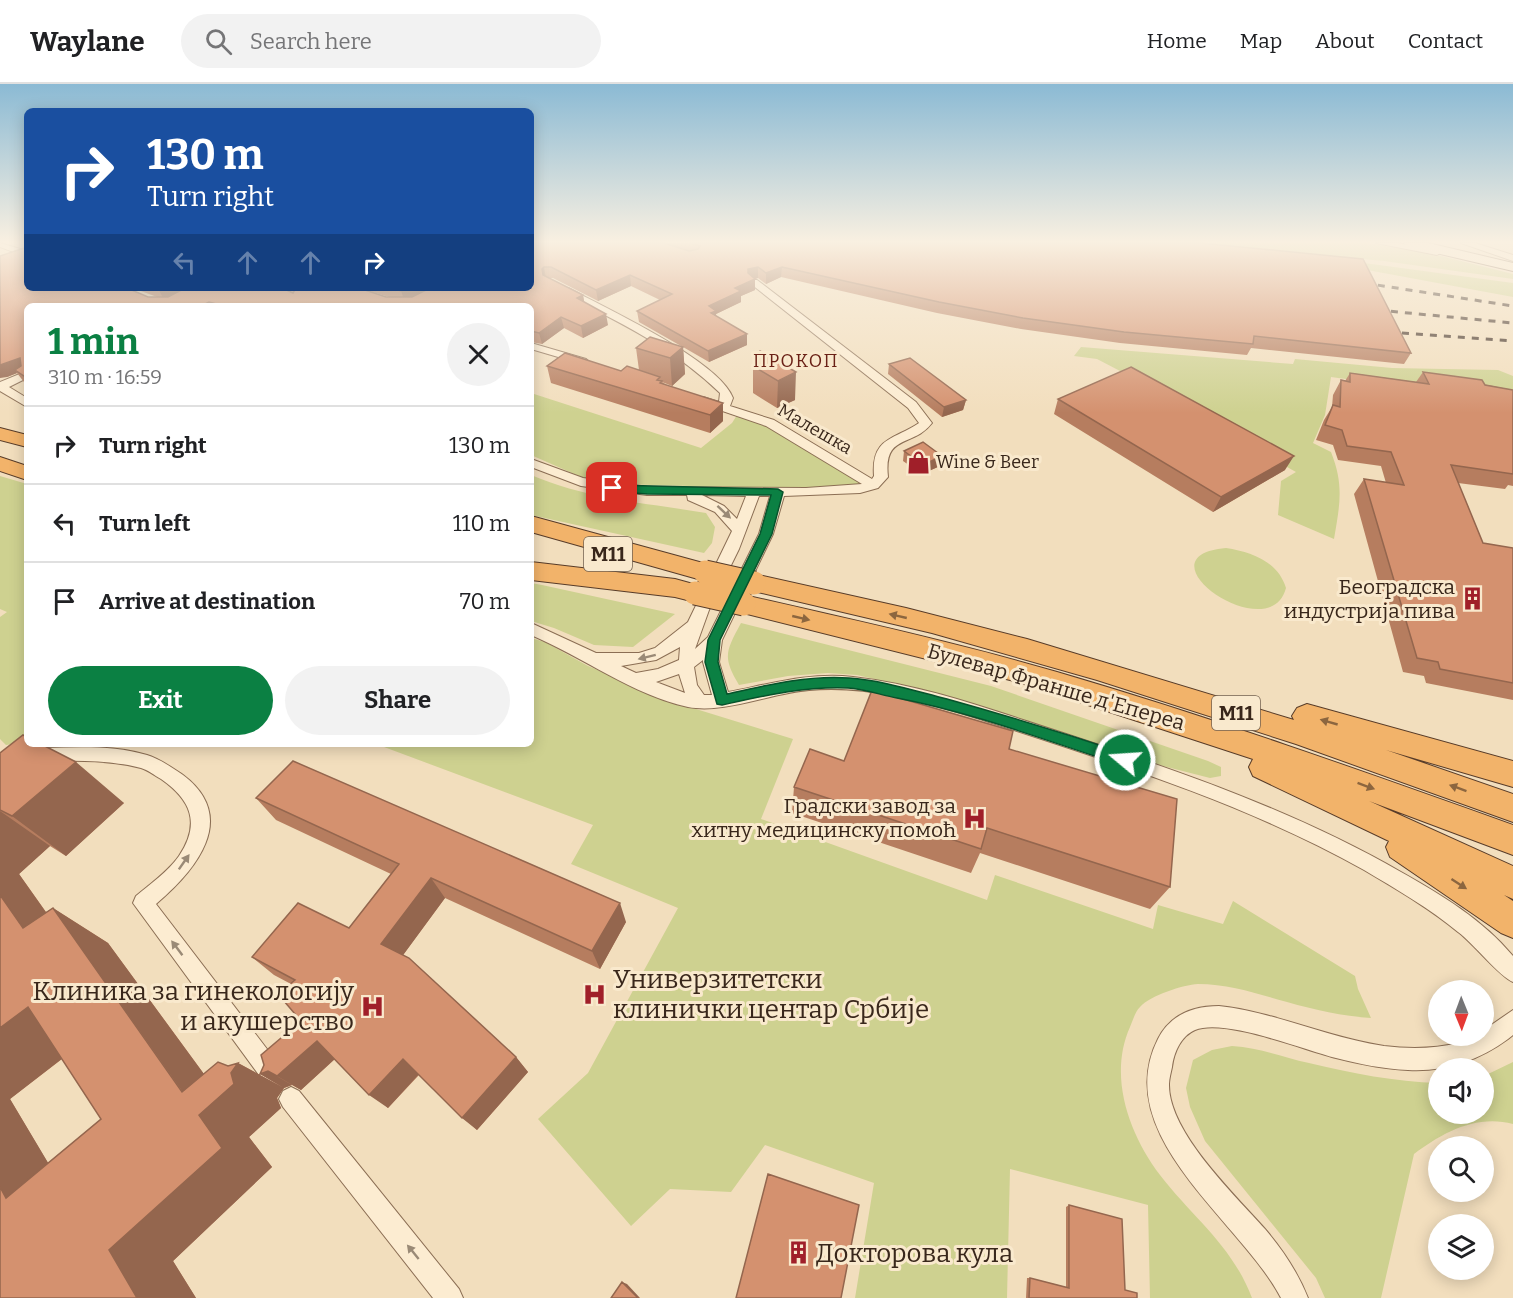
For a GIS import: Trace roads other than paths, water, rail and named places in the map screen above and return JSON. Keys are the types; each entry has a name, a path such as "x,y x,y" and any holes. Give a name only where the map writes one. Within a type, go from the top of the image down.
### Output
{"highway":[{"path":"0,425 24,427"},
{"path":"0,434 24,440"},
{"path":"0,450 24,455"},
{"path":"0,464 24,472"},
{"path":"534,525 611,544 690,580"},
{"name":"Булевар Франше д'Епереа","path":"534,541 749,594 1142,710 1251,746 1513,840"},
{"name":"Булевар Франше д'Епереа","path":"534,559 690,580"},
{"path":"534,571 690,580"},
{"name":"Булевар Франше д'Епереа","path":"749,594 955,629 1179,694 1347,748 1513,808"},
{"path":"955,629 1077,652 1513,774"},
{"path":"1142,710 1513,883"},
{"path":"1385,738 1513,758"},
{"path":"1303,786 1467,889 1513,921"}],"street":[{"path":"583,300 692,362 725,392 727,398 723,408"},
{"path":"534,464 568,479 628,490 778,492 860,489 873,485 881,477 881,455 887,444 926,423 912,405 777,300"},
{"path":"534,347 592,364"},
{"path":"0,386 24,375"},
{"path":"0,386 24,401"},
{"name":"Малешка","path":"692,397 779,427 873,485"},
{"path":"663,491 715,504 726,511 739,531"},
{"path":"700,702 690,690 686,665 694,624 739,531 754,492"},
{"path":"636,680 660,675 686,665 701,655 714,640 766,534 778,492"},
{"path":"584,654 613,659 644,658 676,644 694,624"},
{"path":"534,630 678,698 700,702 801,685 832,683 866,685 987,716 1179,778 1282,819 1386,872 1465,923 1498,952 1513,972"},
{"path":"714,640 711,662 722,700"},
{"path":"0,761 27,756 53,755 130,758 153,765 186,788 198,802 200,814 198,837 185,864 143,903 275,1078"},
{"path":"1296,1298 1276,1261 1183,1150 1163,1117 1158,1100 1157,1078 1161,1057 1168,1040 1178,1029 1192,1020 1232,1017 1363,1053 1386,1057 1418,1058 1459,1054 1482,1044 1513,1021"},
{"path":"291,1099 450,1298"}],"railway":[{"path":"1472,300 1513,306"},
{"path":"1377,310 1513,323"},
{"path":"1388,332 1513,341"}],"place":[{"name":"Wine & Beer","path":"918,462"},
{"name":"Београдска индустрија пива","path":"1473,599"},
{"name":"Градски завод за хитну медицинску помоћ","path":"974,818"},
{"name":"Универзитетски клинички центар Србије","path":"595,994"},
{"name":"Клиника за гинекологију и акушерство","path":"372,1006"},
{"name":"Докторова кула","path":"798,1253"}],"district":[{"name":"ПРОКОП","path":"796,361"}]}
